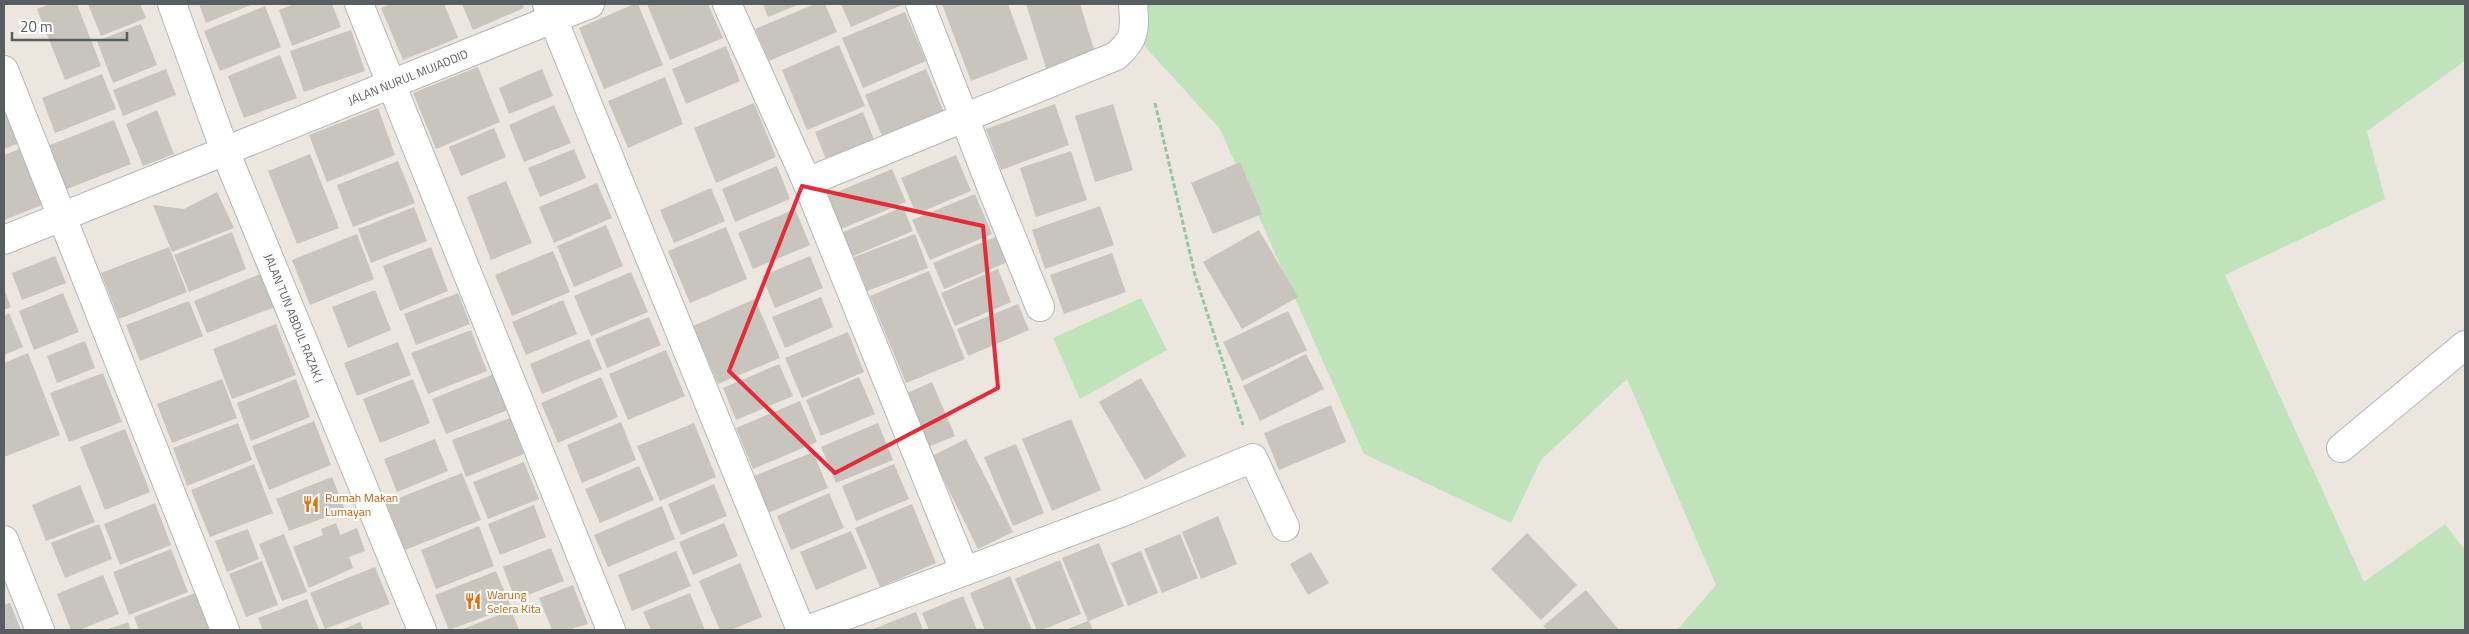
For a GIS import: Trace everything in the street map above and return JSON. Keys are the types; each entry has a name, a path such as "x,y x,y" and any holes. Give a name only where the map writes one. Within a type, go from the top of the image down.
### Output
{"street":[{"name":"JALAN TUN ABDUL RAZAK I","path":"172,4 225,151 422,630"},
{"path":"359,4 611,630"},
{"name":"JALAN NURUL MUJADDID","path":"4,240 390,84 550,11 590,4"},
{"path":"727,4 807,182 964,570"},
{"path":"920,4 1040,307"},
{"path":"807,182 1116,56 1127,47 1132,38 1135,24 1133,4"},
{"path":"550,11 801,630"},
{"path":"4,70 225,630"},
{"path":"2342,448 2465,345"},
{"path":"807,630 1123,512 1253,458 1285,527"},
{"path":"4,540 40,630"}],"path":[{"path":"1155,103 1195,274 1253,458"}],"highlighted area":[{"path":"802,186 983,226 998,388 835,473 729,371"}],"green space":[{"path":"1123,4 2465,4 2465,61 2367,131 2385,199 2225,275 2364,582 2445,524 2465,550 2465,630 1677,630 1716,585 1627,379 1541,460 1511,523 1364,454 1220,129 1130,30"},
{"path":"1141,298 1167,350 1080,399 1053,338"}],"building":[{"path":"50,4 77,4 101,66 65,80 37,9"},
{"path":"88,4 140,4 146,18 101,36"},
{"path":"199,4 253,4 206,23"},
{"path":"295,4 332,4 341,27 292,46 279,10"},
{"path":"391,4 444,4 458,38 403,60 381,8"},
{"path":"462,4 523,4 524,8 473,30"},
{"path":"634,4 638,4 663,65 604,89 579,28"},
{"path":"647,4 708,4 723,38 670,60"},
{"path":"763,4 800,4 768,17"},
{"path":"815,4 825,4 837,32 769,61 755,29"},
{"path":"841,4 904,4 851,27"},
{"path":"942,4 1008,4 1028,59 971,81"},
{"path":"1026,4 1080,4 1095,53 1046,68"},
{"path":"265,6 281,47 220,71 204,31"},
{"path":"905,12 926,61 863,88 842,38"},
{"path":"141,24 157,65 113,83 97,41"},
{"path":"351,30 365,71 304,92 290,51"},
{"path":"839,45 865,106 807,130 782,70"},
{"path":"726,46 740,81 686,104 672,69"},
{"path":"280,55 297,98 244,118 228,76"},
{"path":"478,67 500,122 436,149 413,93"},
{"path":"166,69 176,95 123,116 113,90"},
{"path":"542,69 553,96 509,114 499,88"},
{"path":"926,69 946,117 885,143 865,95"},
{"path":"102,74 116,109 55,133 42,98"},
{"path":"665,77 683,124 628,148 608,101"},
{"path":"754,103 776,157 716,183 694,128"},
{"path":"1055,104 1069,145 1001,170 986,129"},
{"path":"1113,104 1133,170 1095,182 1075,116"},
{"path":"554,105 571,143 524,162 509,125"},
{"path":"9,107 22,142 4,149 4,109"},
{"path":"378,108 395,155 327,182 309,135"},
{"path":"157,110 174,154 143,166 126,124"},
{"path":"863,112 877,147 829,167 815,132"},
{"path":"114,120 131,164 62,191 45,147"},
{"path":"494,128 506,157 461,176 449,147"},
{"path":"24,147 47,203 4,220 4,155"},
{"path":"574,149 586,178 540,197 528,168"},
{"path":"1071,151 1087,200 1036,217 1020,168"},
{"path":"310,154 339,228 297,244 268,171"},
{"path":"956,155 971,191 916,214 901,178"},
{"path":"398,161 415,203 353,227 337,185"},
{"path":"1240,162 1262,214 1213,234 1191,183"},
{"path":"777,166 790,199 735,222 722,189"},
{"path":"892,169 906,202 839,230 825,197"},
{"path":"506,181 532,243 491,260 467,197"},
{"path":"597,183 612,218 554,243 539,207"},
{"path":"711,188 725,221 674,243 660,210"},
{"path":"217,192 234,228 172,252 153,205 184,209"},
{"path":"975,194 992,234 930,260 912,220"},
{"path":"1100,206 1114,245 1045,269 1032,230"},
{"path":"414,207 427,241 371,263 358,229"},
{"path":"903,207 913,231 851,257 841,233"},
{"path":"795,209 810,245 753,269 738,233"},
{"path":"606,225 623,266 574,287 557,246"},
{"path":"726,227 747,279 690,303 668,251"},
{"path":"1259,230 1298,297 1242,329 1203,262"},
{"path":"232,232 246,269 189,292 174,255"},
{"path":"357,234 374,279 310,305 292,260"},
{"path":"915,234 928,268 867,291 854,257"},
{"path":"1000,235 1010,261 944,289 933,263"},
{"path":"169,247 187,292 119,319 101,273"},
{"path":"431,247 448,291 400,311 383,266"},
{"path":"553,251 570,292 512,316 495,275"},
{"path":"1112,253 1126,292 1064,314 1050,275"},
{"path":"55,256 66,283 22,300 12,273"},
{"path":"810,256 823,288 775,308 762,276"},
{"path":"998,269 1011,302 955,326 941,293"},
{"path":"929,271 965,359 906,383 870,296"},
{"path":"631,272 648,312 591,336 574,296"},
{"path":"263,273 275,307 207,333 194,301"},
{"path":"4,289 11,307 4,310"},
{"path":"375,290 391,330 348,348 332,307"},
{"path":"63,293 79,332 34,350 19,311"},
{"path":"458,293 470,324 416,345 404,314"},
{"path":"821,297 833,327 785,348 772,317"},
{"path":"755,299 780,358 718,384 693,326"},
{"path":"563,300 577,334 526,355 512,322"},
{"path":"189,301 203,336 140,361 126,325"},
{"path":"1018,304 1029,330 968,356 957,329"},
{"path":"1288,311 1307,350 1242,381 1223,342"},
{"path":"9,313 23,347 4,355 4,316"},
{"path":"649,317 661,345 607,368 595,339"},
{"path":"276,324 296,375 232,399 213,349"},
{"path":"471,330 487,371 428,394 411,353"},
{"path":"848,332 864,372 802,398 785,358"},
{"path":"589,339 602,369 542,394 530,364"},
{"path":"85,341 95,368 57,383 47,356"},
{"path":"398,342 411,375 357,396 344,363"},
{"path":"666,350 685,396 628,420 609,374"},
{"path":"28,353 60,435 4,457 4,363"},
{"path":"1306,354 1324,389 1260,421 1243,386"},
{"path":"779,364 793,396 736,420 723,388"},
{"path":"103,373 122,422 69,442 50,393"},
{"path":"494,374 508,410 446,434 432,399"},
{"path":"601,377 618,417 558,443 541,403"},
{"path":"859,377 875,414 821,436 806,400"},
{"path":"1141,378 1186,456 1145,480 1099,402"},
{"path":"222,379 237,418 172,443 157,404"},
{"path":"296,379 310,417 251,441 237,403"},
{"path":"413,379 430,423 380,443 363,399"},
{"path":"932,382 955,436 928,447 905,394"},
{"path":"800,401 817,442 753,469 736,428"},
{"path":"1331,405 1346,442 1279,470 1264,433"},
{"path":"510,418 524,454 466,477 452,440"},
{"path":"1071,419 1101,490 1052,511 1022,439"},
{"path":"314,421 331,465 269,490 252,446"},
{"path":"621,422 636,460 582,483 567,445"},
{"path":"238,423 252,460 187,486 173,448"},
{"path":"694,423 716,477 660,501 637,446"},
{"path":"878,423 893,460 836,483 821,447"},
{"path":"125,429 150,492 105,510 80,447"},
{"path":"435,439 448,471 397,492 384,459"},
{"path":"966,439 1013,532 978,549 932,456"},
{"path":"1016,444 1044,513 1013,526 984,457"},
{"path":"813,452 828,488 763,515 749,478"},
{"path":"524,462 539,499 488,519 473,482"},
{"path":"254,464 273,513 210,537 191,490"},
{"path":"894,464 909,499 856,521 842,486"},
{"path":"639,466 654,500 600,523 585,489"},
{"path":"462,473 481,520 405,550 386,503"},
{"name":"Rumah Makan Lumayan","path":"332,477 345,510 289,531 276,499"},
{"path":"714,484 727,516 681,535 668,504"},
{"path":"80,485 95,522 46,541 32,505"},
{"path":"829,493 844,528 791,550 777,516"},
{"path":"155,503 171,545 120,565 104,524"},
{"path":"912,504 936,563 880,587 855,528"},
{"path":"534,505 546,537 500,555 488,524"},
{"path":"662,506 675,539 608,567 594,535"},
{"path":"1218,516 1237,564 1201,579 1182,532"},
{"path":"336,523 340,535 357,528 365,551 349,557 353,568 309,588 293,547 323,535 321,529"},
{"path":"724,523 738,556 693,575 679,542"},
{"path":"99,524 112,559 65,578 51,543"},
{"path":"479,526 494,566 436,589 421,550"},
{"path":"248,529 259,559 227,572 215,541"},
{"path":"851,531 867,568 816,590 800,552"},
{"path":"1527,533 1577,585 1541,620 1491,569"},
{"path":"284,534 307,592 282,601 259,544"},
{"path":"1180,534 1198,578 1162,593 1144,549"},
{"path":"1099,543 1124,606 1089,621 1093,630 1065,630 1088,621 1062,558"},
{"path":"551,548 564,581 515,600 503,567"},
{"path":"171,549 188,592 129,615 113,572"},
{"path":"676,551 691,586 632,611 618,575"},
{"path":"1141,551 1158,593 1128,606 1111,563"},
{"path":"1311,552 1329,583 1308,595 1290,564"},
{"path":"1060,560 1081,614 1042,630 1037,630 1015,579"},
{"path":"262,561 278,605 246,617 229,574"},
{"path":"740,563 762,617 731,630 720,630 699,581"},
{"path":"375,567 390,604 325,629 310,593"},
{"name":"Warung Selera Kita","path":"496,571 511,607 449,630 435,595"},
{"path":"103,575 119,614 79,630 71,630 57,594"},
{"path":"1010,576 1032,630 985,630 970,593"},
{"path":"573,585 588,624 567,630 552,630 539,598"},
{"path":"1586,590 1619,630 1547,630 1543,626"},
{"path":"200,591 213,630 139,630 134,617"},
{"path":"690,593 705,630 651,630 643,612"},
{"path":"963,596 977,630 929,630 922,613"},
{"path":"307,599 319,630 263,630 258,618"},
{"path":"10,603 21,630 4,630 4,605"},
{"path":"511,610 519,630 463,630 463,629"},
{"path":"916,612 923,630 871,630"},
{"path":"128,622 131,630 106,630"},
{"path":"360,622 364,630 341,630"}],"place":[{"name":"Rumah Makan Lumayan","path":"311,504"},
{"name":"Warung Selera Kita","path":"473,601"}]}
